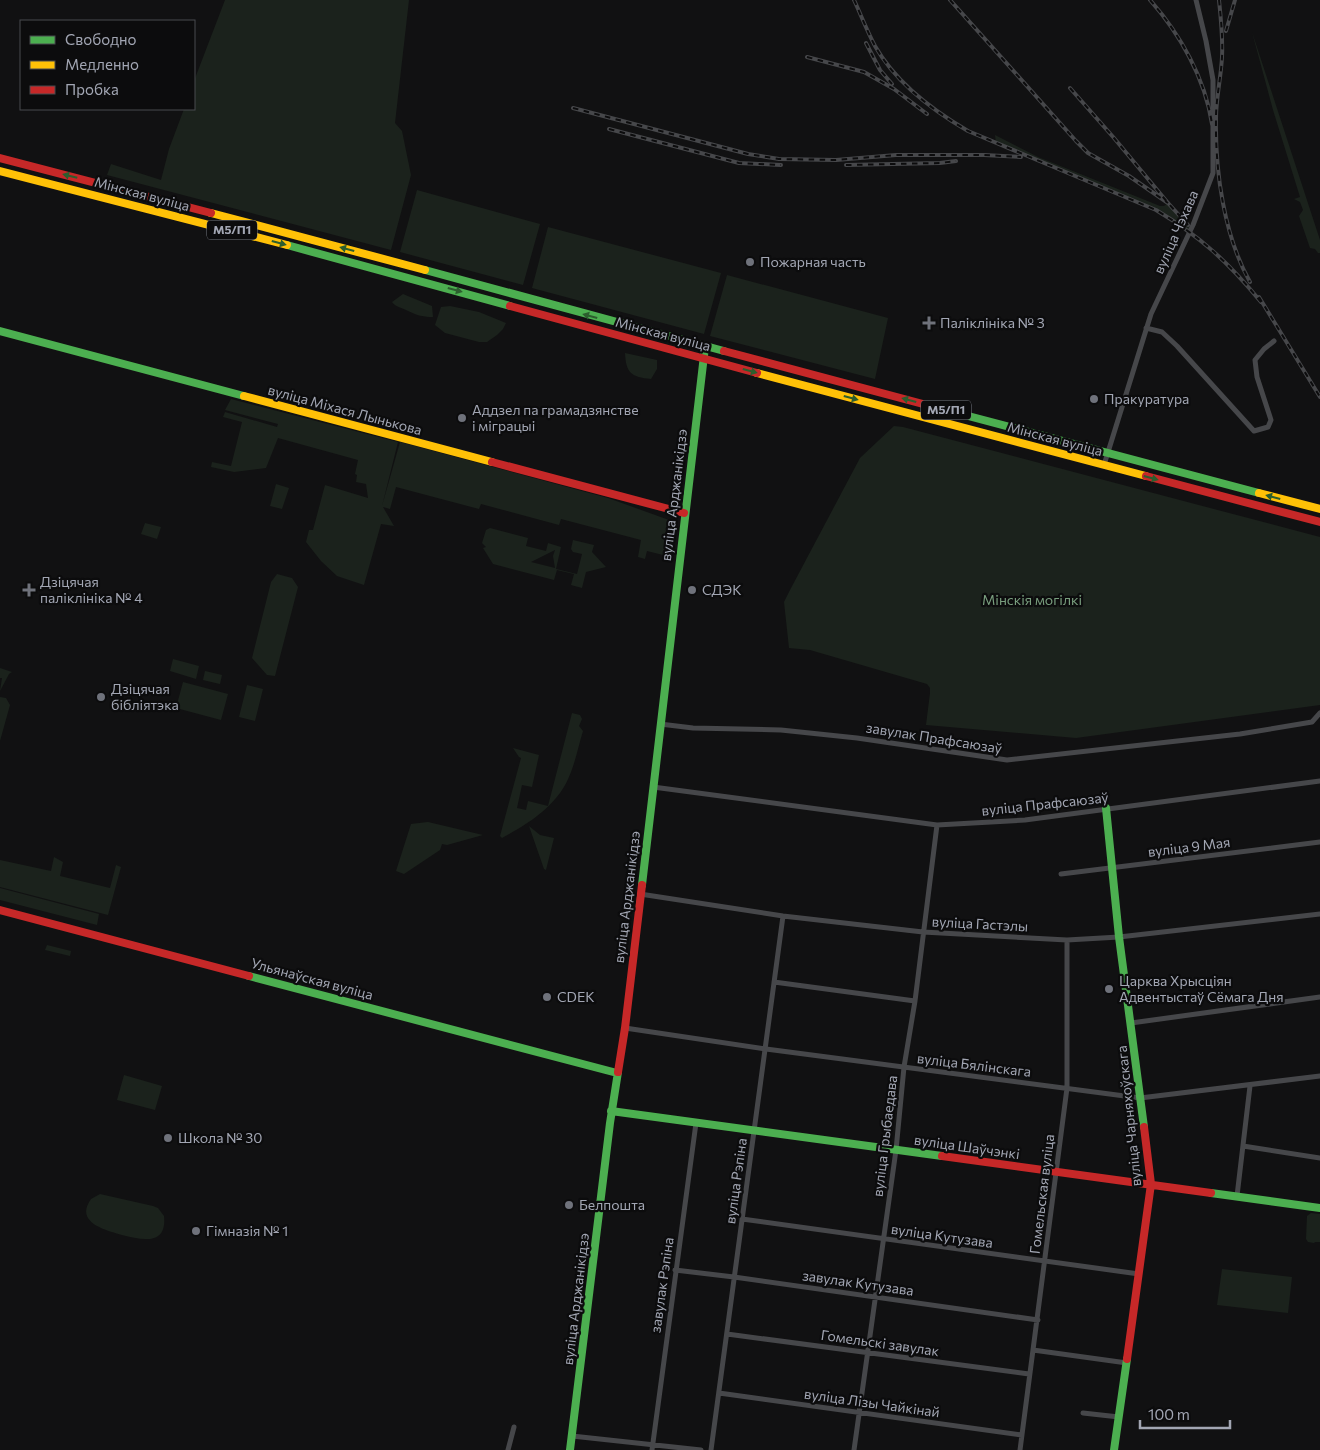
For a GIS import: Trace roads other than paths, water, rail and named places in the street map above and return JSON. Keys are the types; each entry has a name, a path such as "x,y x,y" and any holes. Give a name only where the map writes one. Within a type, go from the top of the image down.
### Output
{"main road":[{"name":"Мінская вуліца","path":"0,158 1320,510"},
{"name":"Мінская вуліца","path":"0,171 1320,522"},
{"path":"96,195 99,184"},
{"path":"437,286 434,281 439,274"},
{"name":"вуліца Міхася Лынькова","path":"0,331 684,513"},
{"name":"вуліца Арджанікідзэ","path":"570,1450 611,1111 625,1028 705,347"},
{"name":"вуліца Чарняхоўскага","path":"1106,808 1119,937 1151,1184 1140,1274 1114,1450"},
{"name":"Ульянаўская вуліца","path":"0,910 617,1073"},
{"name":"вуліца Шаўчэнкі","path":"611,1111 1320,1208"}],"street":[{"name":"вуліца Чэхава","path":"1104,465 1151,314 1193,225 1213,173 1213,80 1196,0"},
{"path":"1146,328 1162,332 1177,346 1254,431 1268,427 1270,420 1257,377 1255,360 1274,341"},
{"name":"завулак Прафсаюзаў","path":"660,724 693,728 781,730 856,738 986,758 1012,760 1240,734 1312,722 1320,713"},
{"name":"вуліца Прафсаюзаў","path":"653,787 937,825 1024,820 1320,781"},
{"name":"вуліца Грыбаедава","path":"854,1450 896,1150 904,1067 937,825"},
{"name":"вуліца 9 Мая","path":"1060,874 1320,842"},
{"name":"вуліца Гастэлы","path":"640,894 783,916 923,932 1067,940 1119,937 1320,914"},
{"name":"вуліца Рэпіна","path":"711,1450 783,916"},
{"name":"Гомельская вуліца","path":"1020,1450 1067,1088 1067,940"},
{"path":"774,982 914,1000"},
{"path":"1131,1023 1320,997"},
{"name":"вуліца Бялінскага","path":"625,1028 766,1049 1140,1098 1320,1076"},
{"path":"1237,1196 1250,1086"},
{"name":"завулак Рэпіна","path":"652,1447 696,1123"},
{"path":"1243,1146 1320,1158"},
{"name":"вуліца Кутузава","path":"742,1219 1140,1274"},
{"name":"завулак Кутузава","path":"675,1270 1038,1320"},
{"name":"Гомельскі завулак","path":"727,1334 1029,1374"},
{"path":"1033,1350 1127,1363"},
{"name":"вуліца Лізы Чайкінай","path":"719,1393 1022,1435"},
{"path":"1083,1413 1119,1417"},
{"path":"508,1450 514,1428"},
{"path":"572,1436 652,1447 701,1450"}],"railway":[{"path":"854,0 875,46 893,72 928,105 968,131 1156,210 1187,230 1213,251 1261,302"},
{"path":"950,0 1088,153 1129,176 1168,203"},
{"path":"1150,0 1171,27 1190,57 1204,90 1212,124"},
{"path":"1219,0 1222,28 1216,118 1219,181 1234,244 1250,282"},
{"path":"1226,31 1235,0"},
{"path":"866,43 880,70 892,84"},
{"path":"807,57 864,72 894,89 927,114"},
{"path":"1070,88 1188,225"},
{"path":"573,108 748,154 779,159 836,160 896,155 1021,157"},
{"path":"609,129 739,163 781,165"},
{"path":"846,165 956,161"},
{"path":"1259,297 1320,397"}],"place":[{"name":"Пожарная часть","path":"750,262"},
{"name":"Паліклініка № 3","path":"929,323"},
{"name":"Пракуратура","path":"1094,399"},
{"name":"Аддзел па грамадзянстве і міграцыі","path":"462,418"},
{"name":"Дзіцячая паліклініка № 4","path":"29,590"},
{"name":"СДЭК","path":"692,590"},
{"name":"Дзіцячая бібліятэка","path":"101,697"},
{"name":"Царква Хрысціян Адвентыстаў Сёмага Дня","path":"1109,989"},
{"name":"CDEK","path":"547,997"},
{"name":"Школа № 30","path":"168,1138"},
{"name":"Белпошта","path":"569,1205"},
{"name":"Гімназія № 1","path":"196,1231"}],"park label":[{"name":"Мінскія могілкі","path":"1032,600"}]}
